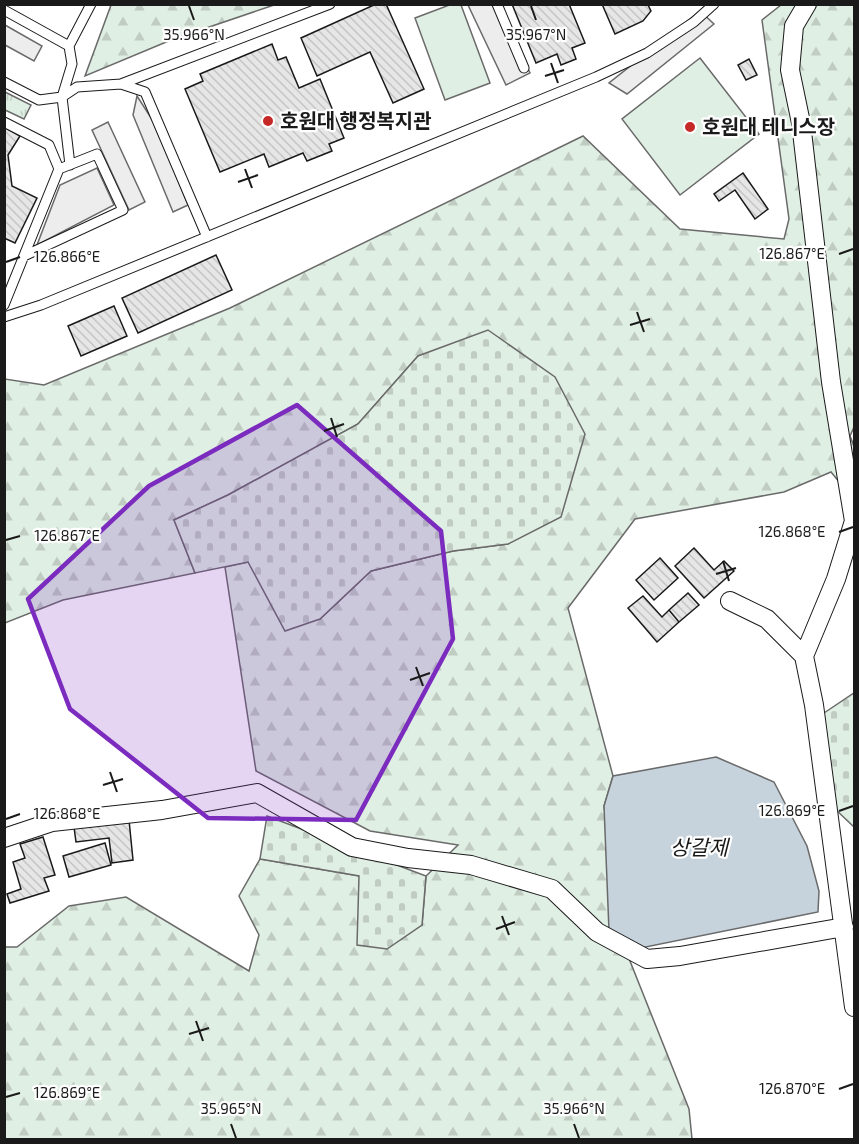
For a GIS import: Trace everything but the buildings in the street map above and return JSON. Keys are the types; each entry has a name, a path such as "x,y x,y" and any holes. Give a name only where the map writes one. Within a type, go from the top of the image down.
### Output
{"street":[{"path":"804,656 836,579 854,521 831,382 801,123 790,70 794,26 807,4"},
{"path":"730,601 767,619 804,656 814,705 855,1007"},
{"path":"4,838 52,822 162,810 257,793 352,847 408,858 471,865 552,889 597,932 647,959 844,927"}],"lane":[{"path":"70,165 62,97 72,64 69,46 91,4"},
{"path":"4,82 39,100 62,97 77,87 121,84 330,4"},
{"path":"496,4 524,68"},
{"path":"4,317 41,305 596,78 647,53 694,22 714,4"},
{"path":"4,10 69,46"},
{"path":"121,84 145,92 207,237"},
{"path":"4,122 50,145 59,169 4,305"},
{"path":"24,256 123,210 97,154 59,169"}],"highlighted area":[{"path":"297,405 441,531 453,639 356,820 208,818 70,709 28,599 149,486"}],"green space":[{"path":"111,4 274,5 171,40 85,76"},
{"path":"452,4 461,5 490,83 445,100 415,18"},
{"path":"781,5 854,5 854,427 850,436 854,446 854,500 831,472 784,492 635,519 568,608 613,776 604,806 626,951 689,1109 692,1139 5,1139 5,947 17,947 69,906 126,897 249,971 259,935 239,896 260,859 360,876 422,925 426,876 458,845 370,831 256,771 225,567 248,562 320,619 371,571 453,551 508,544 418,356 358,424 228,495 174,520 195,573 63,600 5,623 5,379 44,385 230,308 583,136 680,229 784,239 789,219 762,20"},
{"name":"호원대 테니스장","path":"700,58 759,134 680,195 622,119"},
{"path":"5,92 31,105 24,119 5,110"},
{"path":"488,330 555,377 585,434 561,517 508,544 453,551 371,571 320,619 285,631 248,562 195,573 174,520 228,495 358,424 418,356"},
{"path":"854,693 854,827 835,809 824,713"},
{"path":"267,816 426,876 422,925 387,949 357,945 359,876 260,859"}],"shaded area":[{"path":"468,5 498,5 530,73 506,85"},
{"path":"700,11 714,24 627,94 609,83"},
{"path":"5,25 42,46 34,61 5,45"},
{"path":"137,96 155,124 188,205 173,212 133,115"},
{"path":"108,122 145,202 129,210 92,130"},
{"path":"97,168 114,205 37,245 60,185"}],"water":[{"name":"상갈제","path":"716,757 774,782 807,846 819,891 818,912 626,951 609,931 604,806 613,776"}],"place":[{"name":"호원대 행정복지관","path":"268,121"},
{"name":"호원대 테니스장","path":"690,127"}]}
